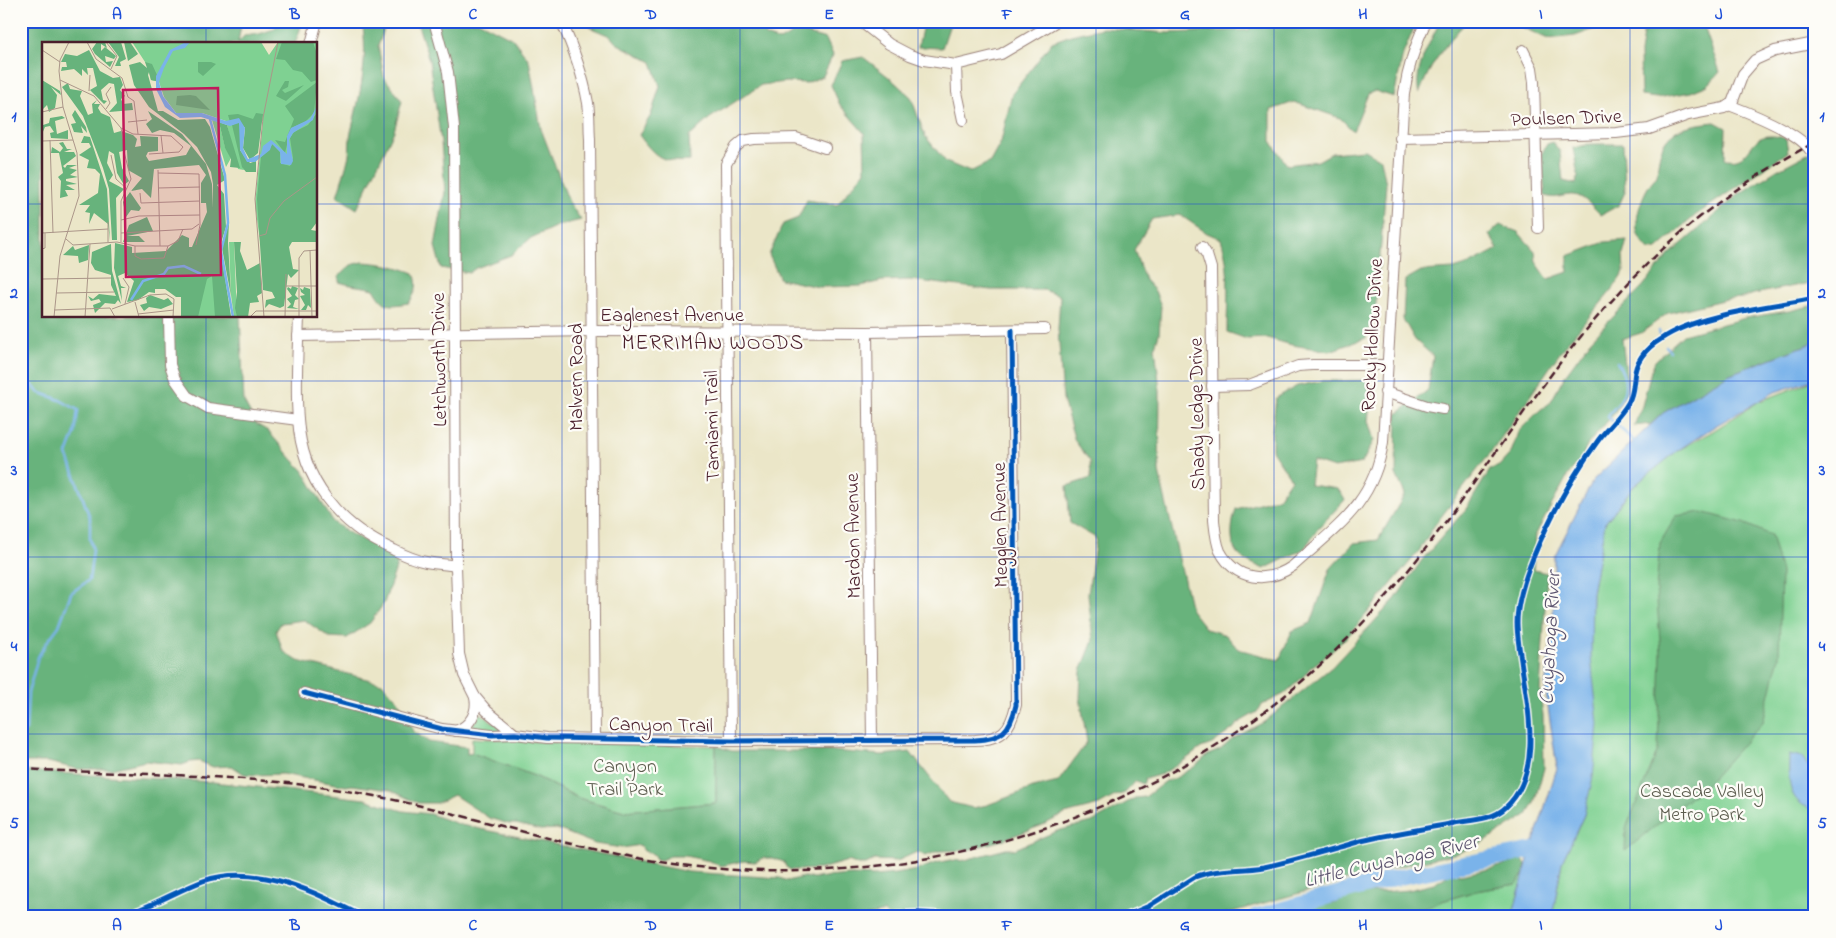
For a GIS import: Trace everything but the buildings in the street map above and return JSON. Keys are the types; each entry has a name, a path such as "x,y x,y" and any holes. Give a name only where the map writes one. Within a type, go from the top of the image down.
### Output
{"street":[{"path":"312,42 317,21"},
{"name":"Letchworth Drive","path":"434,21 448,72 453,114 456,334 456,566 459,654 464,675 475,697 487,711 515,734"},
{"name":"Malvern Road","path":"560,21 575,54 588,104 590,139 595,738"},
{"path":"862,22 889,44 910,55 924,60 956,65 1001,54 1057,21"},
{"name":"Rocky Hollow Drive","path":"1241,573 1264,578 1286,571 1358,504 1372,484 1381,456 1404,93 1409,67 1426,21"},
{"path":"1810,150 1792,135 1762,118 1729,105 1734,98 1743,74 1755,60 1775,51 1815,43"},
{"path":"1523,50 1532,68 1534,82 1538,228"},
{"path":"956,65 957,92 963,120"},
{"name":"Poulsen Drive","path":"1400,138 1536,136 1633,132 1661,126 1688,115 1724,108 1729,105"},
{"name":"Tamiami Trail","path":"731,741 726,164 736,147 743,141 754,139 796,138 825,148"},
{"name":"Shady Ledge Drive","path":"1202,247 1211,268 1214,520 1216,538 1224,557 1241,573"},
{"path":"169,318 170,365 175,380 188,396 208,408 298,420"},
{"path":"299,318 298,420 304,453 312,475 324,496 345,520 370,539 426,562 456,566"},
{"name":"Eaglenest Avenue","path":"298,336 592,331 867,332 1045,329"},
{"name":"Megglen Avenue","path":"1012,330 1016,695 1013,719"},
{"name":"Mardon Avenue","path":"867,332 872,740"},
{"path":"1212,386 1249,385 1284,370 1313,365 1387,365"},
{"path":"1385,392 1427,406 1443,408"},
{"name":"Canyon Trail","path":"304,693 428,726 492,735 515,734 547,738 731,741 989,739 1002,733 1010,726 1013,719"},
{"path":"456,731 467,725 472,719 476,708 475,697"}],"green space":[{"path":"21,21 242,21 238,42 42,42 42,318 240,318 244,402 256,424 268,431 303,470 333,522 351,534 399,559 384,603 370,623 347,638 329,637 304,620 281,623 276,631 283,651 298,661 382,683 405,711 413,731 429,742 467,747 467,754 472,753 537,777 578,798 624,811 716,803 716,746 732,751 833,751 882,755 910,752 949,802 973,808 987,805 1033,788 1058,782 1087,742 1080,697 1081,671 1093,641 1088,594 1096,538 1070,523 1067,486 1091,478 1090,461 1075,441 1063,400 1058,329 1060,296 1044,290 991,290 910,280 882,281 861,286 819,287 780,279 769,255 783,224 798,218 807,200 837,205 865,171 864,133 840,105 831,85 842,61 863,57 890,78 911,97 925,136 946,162 970,172 990,162 1001,142 1012,94 1052,42 1071,35 1103,28 1168,33 1249,30 1252,21 1417,21 1403,54 1394,97 1375,91 1368,94 1353,131 1340,118 1294,102 1271,110 1271,141 1287,165 1318,161 1332,153 1364,150 1381,159 1386,184 1375,315 1366,338 1330,351 1292,345 1267,338 1247,339 1227,332 1227,273 1221,239 1207,233 1180,215 1152,219 1134,250 1145,280 1155,291 1161,306 1159,334 1155,346 1160,391 1159,472 1191,610 1206,629 1226,635 1238,649 1279,660 1292,631 1311,623 1330,569 1354,543 1378,540 1405,494 1396,474 1397,414 1428,390 1433,356 1415,340 1403,319 1405,280 1421,271 1454,269 1469,264 1498,249 1489,234 1500,225 1518,232 1535,251 1536,262 1548,279 1568,272 1568,256 1605,242 1627,240 1623,255 1624,272 1613,289 1566,344 1492,451 1434,526 1419,551 1349,635 1329,654 1311,667 1284,694 1262,705 1257,712 1238,723 1233,729 1212,744 1201,748 1162,774 1145,779 1143,784 1136,781 1125,793 1099,805 1065,814 1043,825 999,841 967,850 938,851 926,856 917,852 897,861 874,860 866,864 856,864 848,861 820,869 791,870 786,867 784,862 772,858 721,866 710,861 685,856 670,856 661,860 656,859 653,854 644,851 640,845 622,848 595,844 557,829 541,830 509,824 489,818 454,795 437,803 418,803 390,790 352,785 346,786 282,774 244,774 232,766 213,767 199,761 182,765 146,761 111,769 77,769 48,762 21,762"},
{"path":"280,21 303,21 296,42 238,42 244,36 274,29"},
{"path":"362,21 387,21 378,46 384,77 402,101 394,131 357,209 337,196 349,155 350,135 358,104 364,63"},
{"path":"415,21 478,21 513,39 529,60 541,129 569,202 581,220 557,226 531,238 511,255 476,268 469,273 441,268 435,246 445,192 441,142 429,60 417,22"},
{"path":"588,21 762,21 765,36 780,41 797,31 826,39 833,55 823,76 807,83 786,82 761,85 710,118 689,137 690,161 672,161 660,157 650,149 639,135 651,115 660,86 652,62 616,43 610,36 589,27"},
{"path":"919,21 951,21 942,48 918,47 922,29"},
{"path":"1440,21 1610,21 1609,24 1575,36 1548,39 1519,26 1491,22 1466,22 1439,55 1428,73 1419,94 1418,76 1420,66"},
{"path":"1643,21 1702,21 1720,72 1708,85 1691,92 1657,98 1641,96 1640,53 1644,28"},
{"path":"1715,122 1726,128 1725,159 1740,158 1758,139 1770,136 1786,139 1788,152 1696,215 1657,249 1649,250 1638,233 1639,209 1645,193 1657,176 1658,161 1665,141 1671,134 1689,126"},
{"path":"1553,142 1560,152 1563,181 1576,184 1578,176 1573,148 1591,144 1623,144 1625,192 1619,205 1601,215 1589,203 1578,196 1545,196 1542,153 1547,144"},
{"path":"1815,150 1815,282 1754,294 1743,298 1727,299 1668,313 1641,333 1622,339 1627,381 1626,394 1612,416 1588,444 1582,457 1568,475 1536,534 1533,570 1547,573 1540,692 1543,715 1544,768 1534,803 1527,815 1485,841 1458,853 1383,870 1214,917 889,917 884,912 864,917 21,917 21,771 213,782 365,799 403,811 430,814 461,825 689,872 780,878 787,881 804,877 875,876 917,870 950,860 961,861 1006,849 1015,849 1057,831 1092,822 1135,798 1145,797 1166,781 1174,779 1194,767 1208,755 1220,750 1234,738 1264,722 1332,667 1396,598 1422,560 1466,509 1490,470 1499,466 1511,453 1518,432 1540,410 1550,403 1566,374 1591,340 1643,286 1670,254 1739,194 1777,170"},
{"path":"362,262 389,265 414,273 416,288 409,303 392,305 384,303 374,289 339,282 339,276 351,265"},
{"path":"1815,305 1815,342 1730,374 1663,413 1651,424 1634,426 1655,361 1683,335 1745,318"},
{"path":"1367,380 1371,396 1368,421 1374,440 1362,463 1334,468 1313,461 1310,485 1338,489 1345,500 1319,527 1304,549 1264,569 1244,559 1236,551 1232,539 1232,526 1236,509 1278,498 1291,479 1272,450 1276,398 1297,386 1322,381"},
{"name":"Cascade Valley Metro Park","path":"1815,380 1815,917 1552,917 1562,862 1584,815 1592,593 1605,523 1634,486 1677,451 1713,431 1758,402"},
{"path":"1702,512 1743,523 1771,535 1781,572 1779,656 1763,722 1707,784 1625,851 1626,828 1658,750 1661,653 1656,588 1660,543 1676,516"},
{"path":"480,713 500,727 500,731 471,728"},
{"name":"Canyon Trail Park","path":"472,738 548,742 716,746 716,803 624,811 579,798 537,777 472,753"},
{"path":"1522,859 1526,865 1524,874 1516,884 1476,891 1426,907 1374,917 1290,917 1297,911 1312,906 1336,903 1353,894 1409,890 1434,884 1450,874 1461,875 1494,868"},
{"path":"1524,874 1512,917 1374,917 1426,907 1476,891 1516,884"}],"water":[{"path":"1815,342 1815,379 1775,392 1715,426 1677,451 1634,486 1605,523 1592,593 1591,657 1598,724 1593,777 1584,815 1562,862 1552,917 1512,917 1557,768 1545,687 1553,627 1554,557 1593,480 1663,413 1730,374"},
{"path":"1789,754 1802,757 1810,769 1815,771 1815,810 1798,801 1794,795 1789,781"}],"waterway":[{"path":"1666,346 1670,351"},
{"path":"1617,362 1624,376 1625,386 1623,396 1608,417 1636,443"},
{"path":"21,364 24,374 38,392 60,400 78,410 75,433 67,454 90,518 90,539 93,550 89,580 71,593 59,626 38,657 28,693 26,730 21,732"},
{"name":"Little Cuyahoga River","path":"1255,917 1390,879 1538,849"}],"railway":[{"path":"21,769 236,778 321,787 403,802 635,857 674,864 766,871 857,868 948,854 1036,831 1121,798 1201,755 1276,702 1345,641 1376,608 1433,539 1566,355 1631,280 1686,228 1731,193 1815,142"}],"cycle path":[{"path":"1123,917 1149,906 1203,874 1264,867 1361,841 1482,819 1495,815 1506,807 1520,789 1527,768 1530,744 1529,719 1517,623 1519,603 1525,579 1546,529 1572,481 1597,442 1630,400 1635,372 1642,356 1656,343 1676,330 1694,323 1735,312 1815,298"},
{"path":"304,693 442,729 492,735 515,734 547,738 731,741 975,740 992,738 998,735 1008,727 1016,705 1012,330"},
{"path":"118,917 140,910 203,881 223,876 244,875 265,878 307,890 364,917"},
{"path":"882,917 913,913 933,913 964,917"}],"district":[{"name":"MERRIMAN WOODS","path":"713,342"}],"water label":[{"name":"Cuyahoga River","path":"1549,638"}]}
